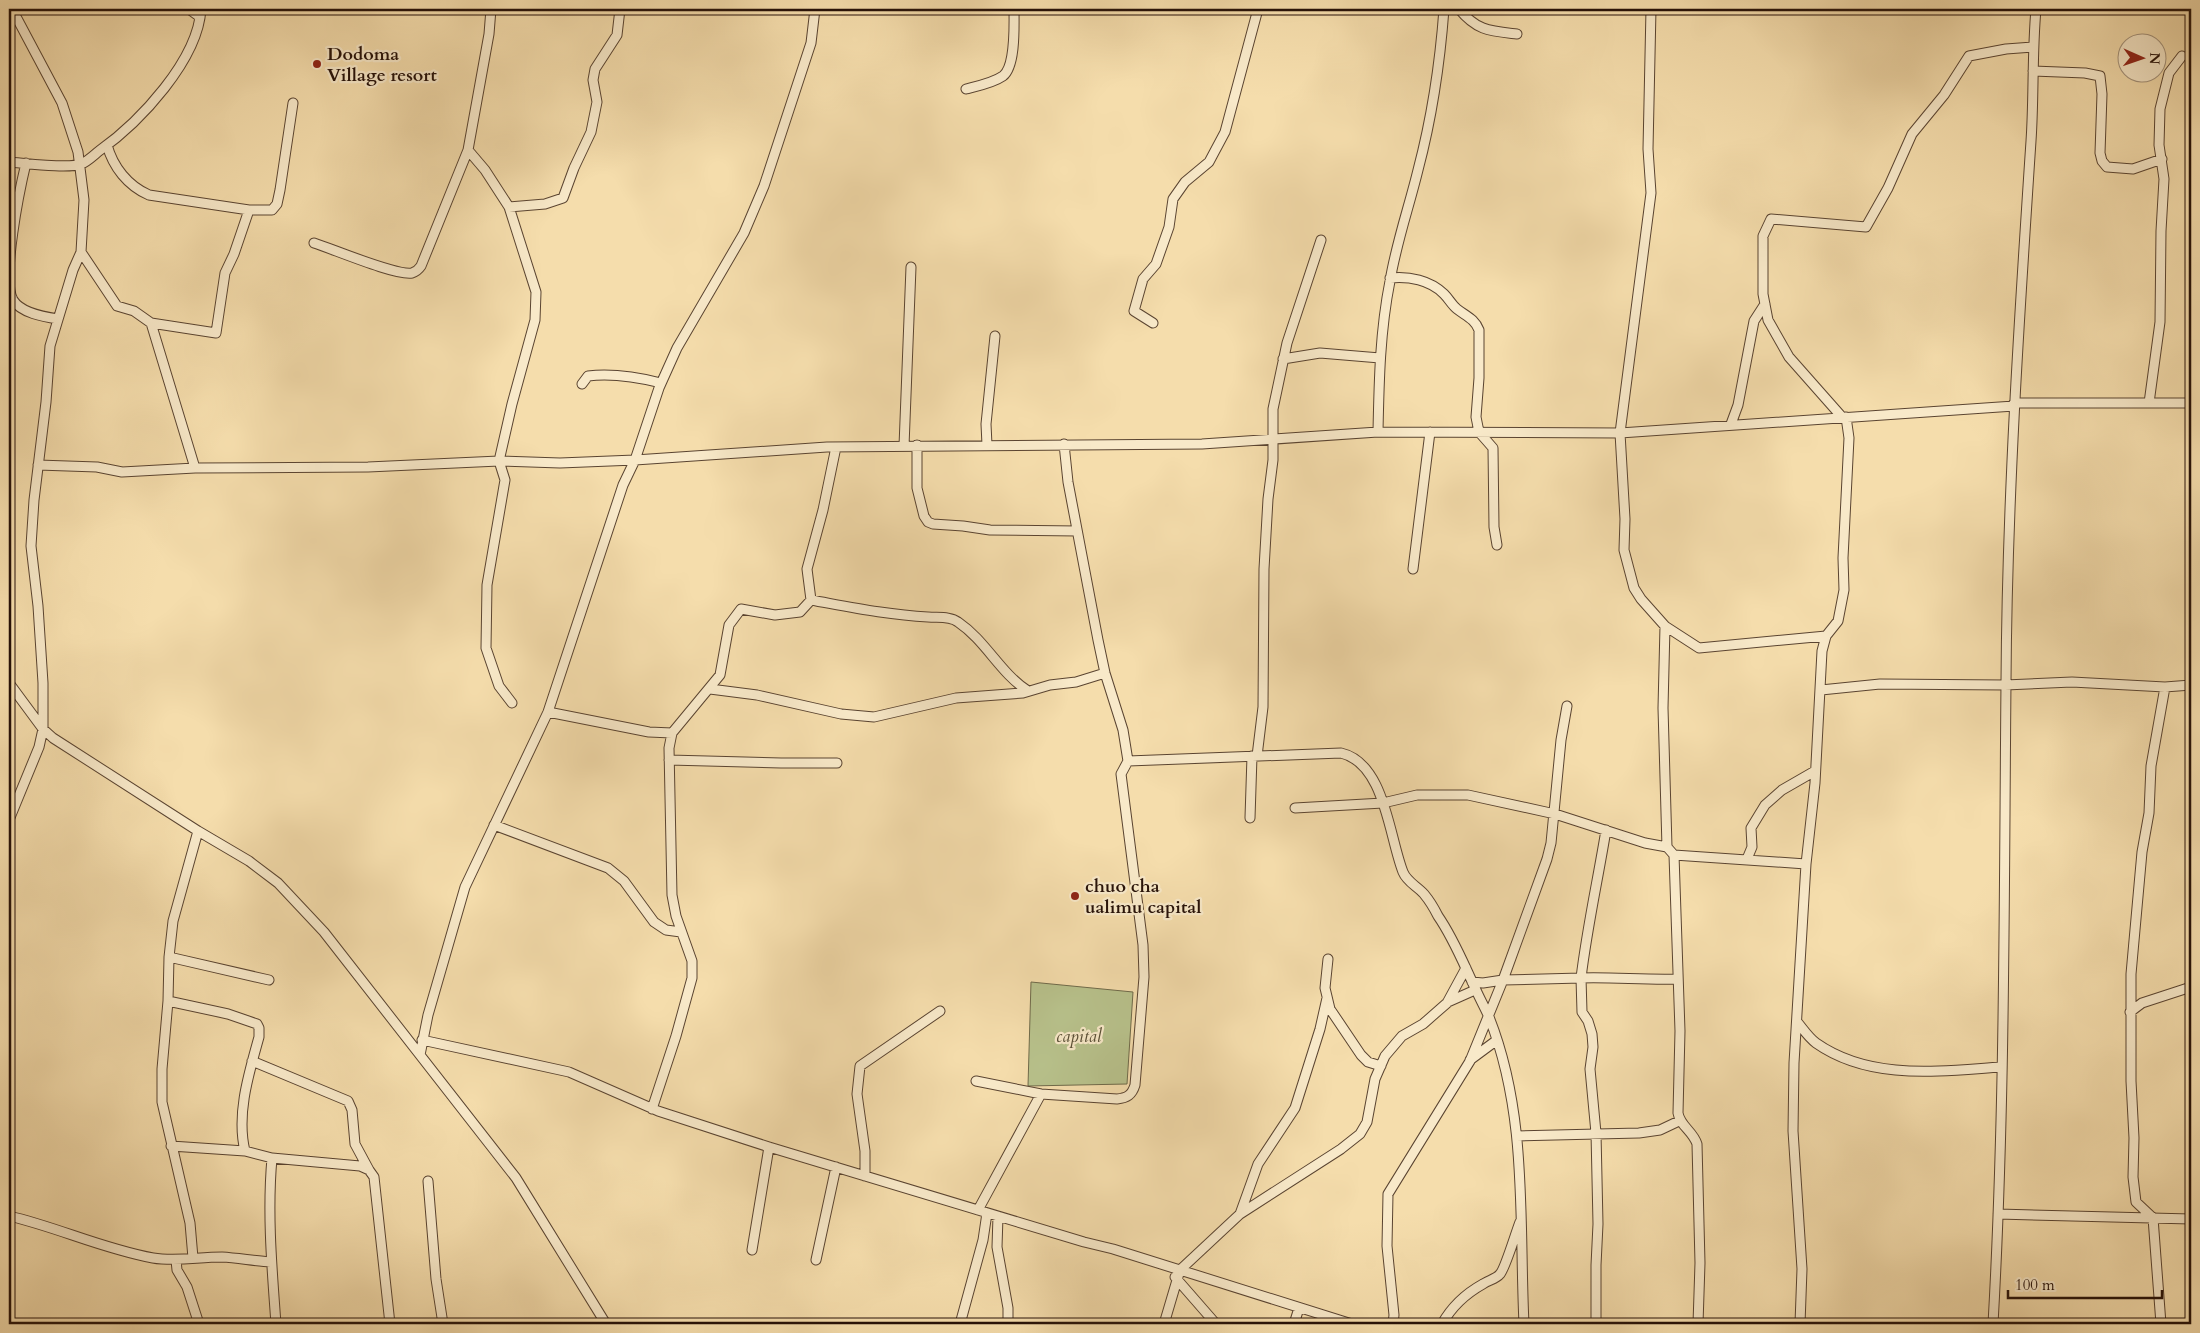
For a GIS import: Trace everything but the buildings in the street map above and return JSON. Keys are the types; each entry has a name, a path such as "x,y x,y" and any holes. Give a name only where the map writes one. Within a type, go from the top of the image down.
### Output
{"street":[{"path":"9,820 39,747 43,729 43,683 38,606 34,585 31,546 50,346 73,270 81,252 84,200 81,164 62,103 12,9"},
{"path":"9,162 53,165 81,164 107,145 158,95 190,46 201,13 189,9"},
{"path":"314,243 350,254 363,262 402,272 412,273 424,262 468,150 489,34 491,9"},
{"path":"509,207 545,204 564,198 574,168 591,132 597,102 593,80 595,69 616,35 620,9"},
{"path":"420,1055 422,1040 465,887 548,712 622,485 635,460 661,383 677,348 744,233 764,186 811,43 815,9"},
{"path":"966,89 996,80 1004,75 1008,69 1012,54 1014,9"},
{"path":"1153,323 1134,311 1143,279 1156,264 1169,227 1173,199 1185,182 1209,162 1225,132 1258,9"},
{"path":"1378,432 1382,332 1390,278 1419,168 1435,94 1441,52 1444,9"},
{"path":"1459,9 1469,21 1482,30 1517,34"},
{"path":"1650,9 1648,149 1651,194 1620,433 1625,519 1624,550 1634,588 1641,599 1665,626 1698,648 1826,636"},
{"path":"1993,1324 1998,1214 2006,685 2014,405 2032,122 2033,48 2036,9"},
{"path":"1800,1324 1802,1269 1793,1131 1798,1023 1797,997 1803,938 1806,864 1822,690 1822,651 1826,636 1838,621 1844,590 1843,558 1849,438 1844,417 1790,357 1768,320 1765,304 1763,236 1771,219 1866,227 1888,188 1912,134 1944,95 1969,56 2006,49 2033,48"},
{"path":"2149,403 2160,322 2161,231 2164,179 2160,145 2161,99 2169,73 2182,56"},
{"path":"2033,71 2085,73 2100,76 2102,94 2099,133 2100,154 2102,161 2107,167 2133,169 2162,159"},
{"path":"107,145 110,155 136,190 149,195 249,210 272,210 277,204 293,103"},
{"path":"468,150 485,170 509,207 536,292 535,320 512,404 500,461 505,480 487,585 486,648 498,686 512,703"},
{"path":"26,163 16,205 10,256 13,299 37,316 58,319"},
{"path":"81,252 116,306 134,311 151,323 216,333 225,273 234,254 249,210"},
{"path":"1250,818 1254,756 1263,707 1264,569 1273,440 1272,409 1283,359 1298,306 1321,240"},
{"path":"904,446 911,267"},
{"path":"1390,278 1417,279 1436,287 1453,306 1477,324 1479,330 1480,378 1476,417 1480,432 1493,448 1494,527 1497,545"},
{"path":"1731,424 1738,406 1754,321 1765,304"},
{"path":"151,323 195,468"},
{"path":"988,445 986,424 995,336"},
{"path":"1283,359 1320,353 1380,358"},
{"path":"582,384 588,376 604,374 661,383"},
{"path":"38,464 97,467 122,472 195,468 359,467 500,461 560,463 836,447 1202,444 1378,432 1620,433 2014,405 2191,403"},
{"path":"1413,569 1430,432"},
{"path":"976,1081 1041,1094 1116,1099 1124,1098 1133,1092 1135,1085 1144,977 1140,913 1121,774 1128,761 1123,730 1105,673 1077,531 1064,444"},
{"path":"917,445 917,488 924,516 928,522 990,530 1077,531"},
{"path":"652,1109 676,1036 692,978 692,962 681,932 672,895 669,760 672,733 720,675 729,625 741,609 775,615 800,612 811,600 807,569 823,510 836,447"},
{"path":"811,600 889,615 952,619 968,629 1006,673 1028,691"},
{"path":"1665,626 1663,708 1667,847"},
{"path":"710,689 757,695 861,717 874,717 963,697 1028,691 1050,684 1076,682 1105,673"},
{"path":"1822,690 1880,684 2006,685 2072,682 2165,687 2191,685"},
{"path":"9,683 43,729 85,760 249,861 278,883 324,932 516,1178 606,1324"},
{"path":"2161,1324 2153,1218 2136,1202 2133,1177 2134,1138 2130,1012 2131,974 2142,852 2150,814 2151,766 2165,687"},
{"path":"1393,1324 1387,1246 1388,1194 1470,1060 1503,980 1547,859 1555,814 1561,740 1568,706"},
{"path":"548,712 649,732 672,733"},
{"path":"1128,761 1341,753 1349,755 1360,763 1383,803 1404,874 1424,894 1448,930 1489,1016 1497,1040 1509,1083 1517,1136 1522,1216 1521,1264 1524,1324"},
{"path":"669,760 781,764 837,762"},
{"path":"1747,859 1752,847 1751,828 1765,805 1782,790 1815,770"},
{"path":"1295,808 1383,803 1417,794 1468,795 1555,814 1644,843 1667,847 1674,855 1680,1031 1679,1121 1695,1137 1697,1144 1700,1253 1698,1324"},
{"path":"494,826 608,868 624,881 660,927 681,932"},
{"path":"1596,1324 1598,1224 1596,1133 1590,1069 1592,1034 1588,1021 1582,1012 1581,978 1588,926 1606,830"},
{"path":"193,1258 188,1211 162,1102 162,1069 173,921 198,831"},
{"path":"1674,855 1806,864"},
{"path":"169,957 269,980"},
{"path":"1328,959 1325,988 1333,1015 1361,1055 1368,1062 1381,1066"},
{"path":"1448,1003 1466,968"},
{"path":"1164,1324 1179,1275 1240,1214 1341,1149 1360,1134 1367,1122 1375,1080 1381,1066 1398,1040 1423,1024 1448,1003 1474,986 1503,980 1621,977 1645,980 1677,979"},
{"path":"2130,1012 2142,1003 2191,987"},
{"path":"1240,1214 1258,1164 1295,1108 1320,1029 1327,998"},
{"path":"168,1001 228,1014 257,1024 259,1037 245,1096 241,1134 245,1151"},
{"path":"865,1176 865,1151 857,1094 860,1066 940,1011"},
{"path":"1798,1023 1814,1042 1836,1055 1870,1067 1896,1071 2001,1067"},
{"path":"422,1040 569,1072 652,1109 769,1147 1165,1266 1179,1275 1352,1324"},
{"path":"1470,1060 1497,1040"},
{"path":"252,1061 348,1101 352,1110 355,1144 374,1177 390,1324"},
{"path":"960,1324 983,1240 983,1211 1041,1094"},
{"path":"1517,1136 1640,1133 1660,1130 1679,1121"},
{"path":"171,1146 245,1151 272,1158 360,1166 369,1170"},
{"path":"752,1250 769,1147"},
{"path":"272,1158 270,1190 271,1262 276,1324"},
{"path":"816,1260 836,1167"},
{"path":"428,1181 436,1279 444,1324"},
{"path":"1998,1214 2191,1219"},
{"path":"9,1216 36,1222 123,1251 155,1258 176,1260 222,1257 271,1262"},
{"path":"998,1216 997,1247 1008,1308 1008,1324"},
{"path":"1442,1324 1449,1310 1469,1292 1499,1276 1504,1270 1510,1246 1522,1216"},
{"path":"176,1260 177,1270 187,1287 199,1324"},
{"path":"1179,1275 1216,1324"},
{"path":"1294,1324 1299,1308"}],"green space":[{"name":"capital","path":"1031,982 1133,992 1127,1084 1028,1086"}],"place":[{"name":"Dodoma Village resort","path":"317,64"},
{"name":"chuo cha ualimu capital","path":"1075,896"}]}
